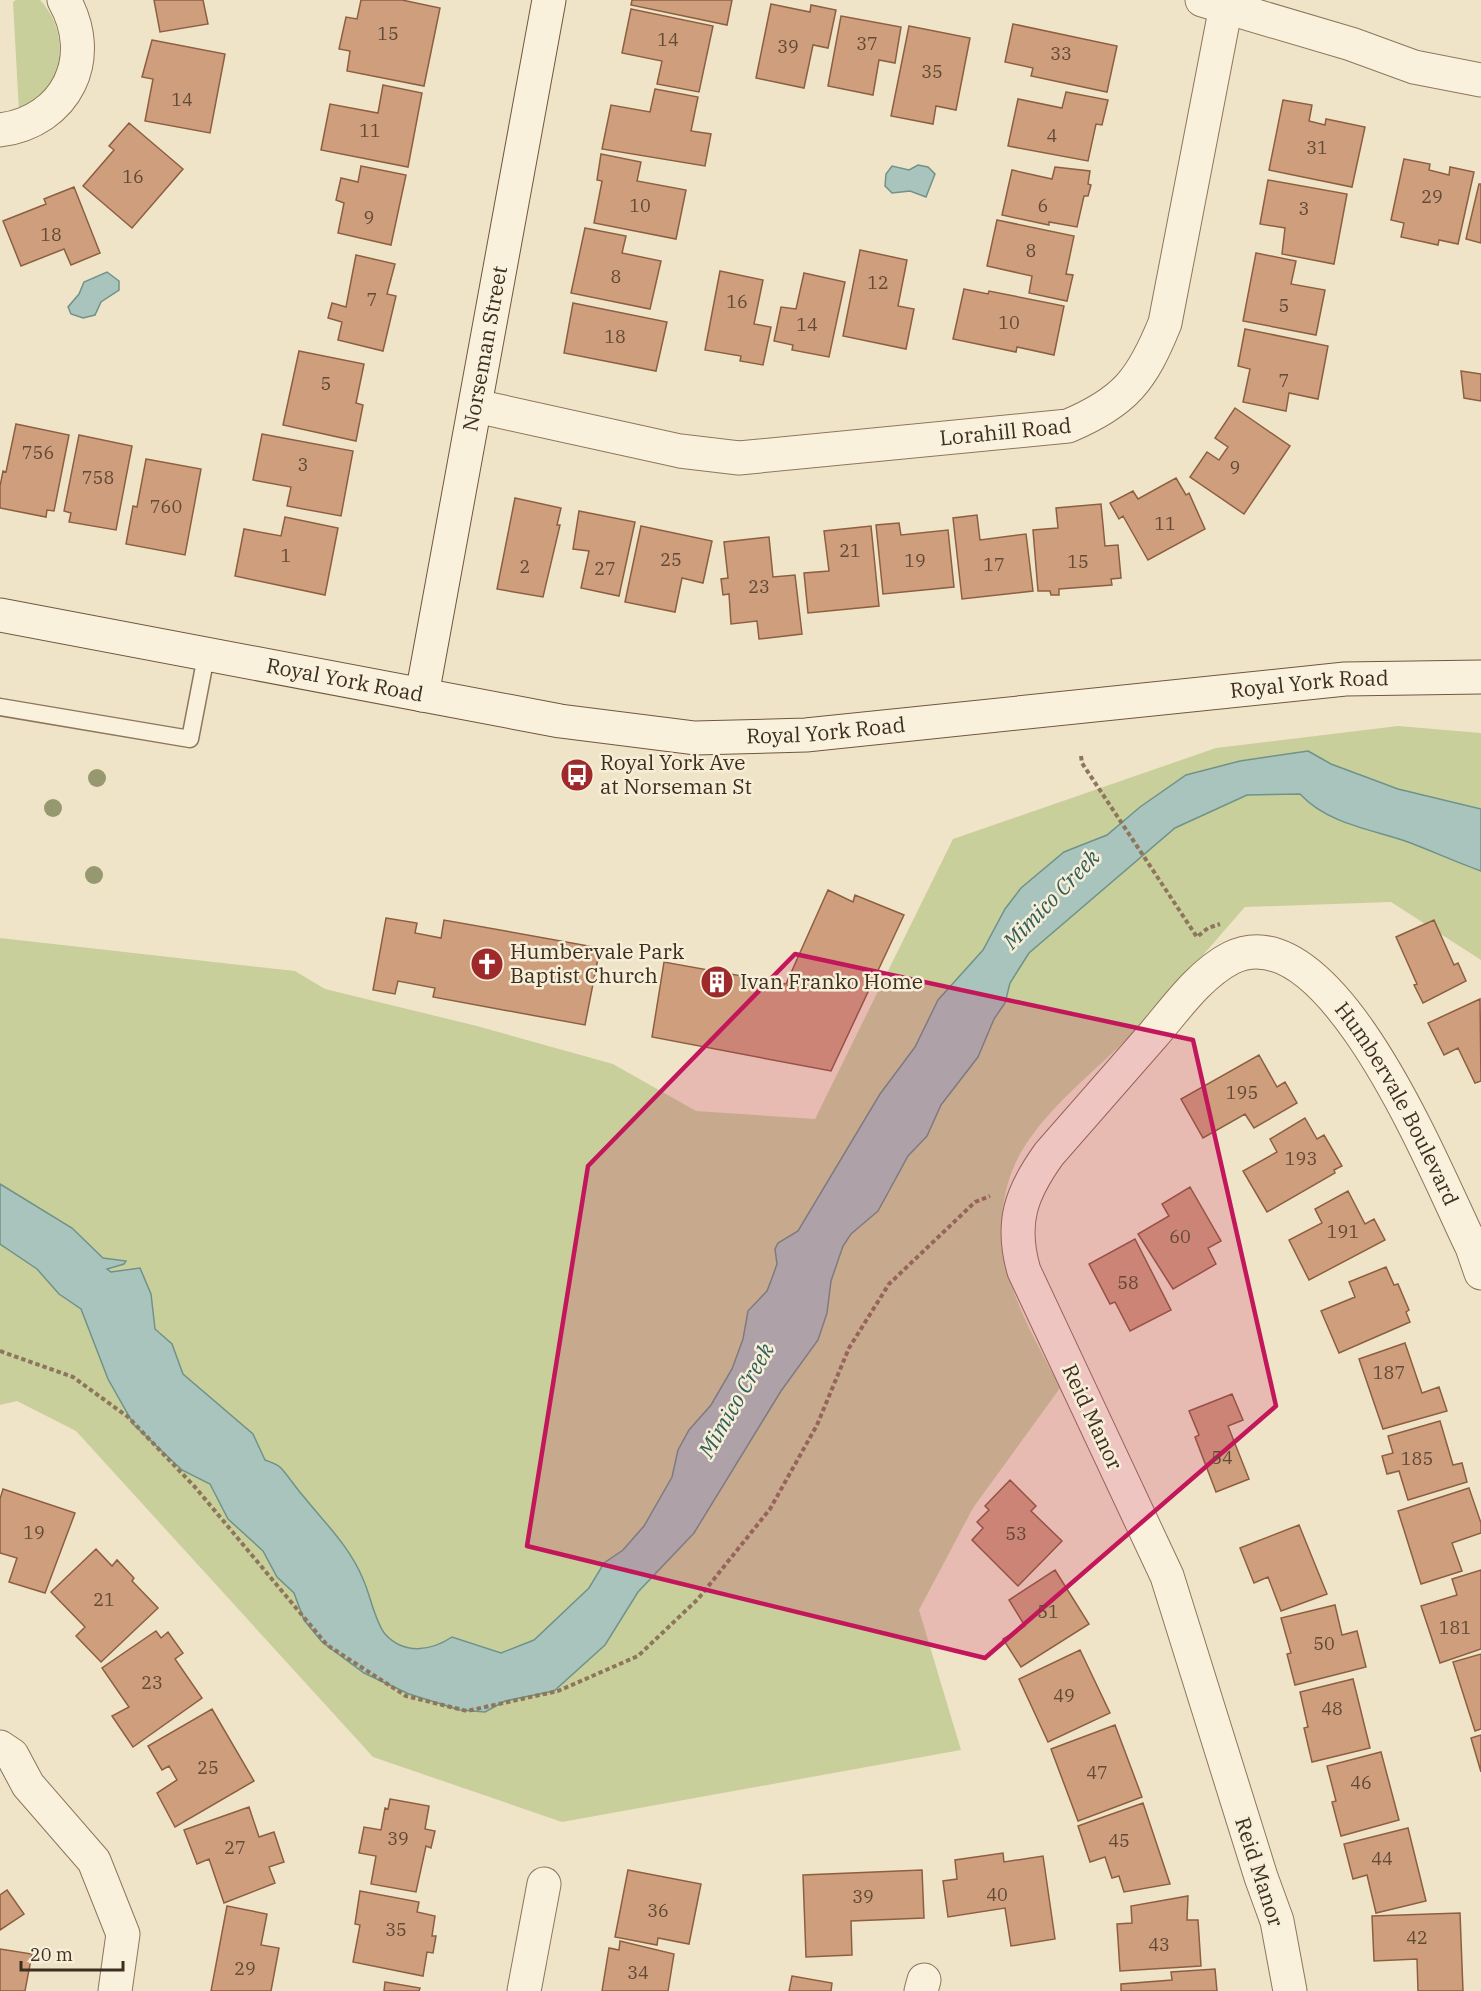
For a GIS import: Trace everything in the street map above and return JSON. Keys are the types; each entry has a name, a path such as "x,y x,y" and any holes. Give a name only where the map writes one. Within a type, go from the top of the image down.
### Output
{"street":[{"path":"0,130 35,120 57,104 72,78 79,51 76,25 64,0"},
{"name":"Norseman Street","path":"422,695 549,0"},
{"path":"1214,3 1351,44 1414,67 1481,80"},
{"name":"Lorahill Road","path":"476,406 680,451 739,458 1068,426 1098,413 1128,390 1150,361 1165,323 1214,3"},
{"name":"Royal York Road","path":"0,615 206,656 617,730 695,738 806,735 1345,679 1481,677"},
{"name":"Reid Manor","path":"1284,958 1268,953 1254,953 1232,958 1214,970 1190,992 1065,1136 1029,1182 1018,1219 1016,1245 1024,1271 1167,1576 1261,1877 1277,1921 1290,1991"},
{"name":"Humbervale Boulevard","path":"1284,958 1302,968 1333,996 1386,1072 1472,1247 1481,1273"},
{"path":"0,1747 12,1755 28,1785 94,1861 123,1934 115,1991"},
{"path":"524,1991 544,1884"}],"lane":[{"path":"0,707 190,739 206,656"}],"path":[{"path":"1081,756 1083,763 1197,937 1208,928"},
{"path":"0,1351 73,1377 128,1417 195,1487 327,1645 406,1696 467,1711 558,1691 638,1656 698,1599 770,1509 817,1425 849,1348 889,1284 975,1202 1029,1182"}],"highlighted area":[{"path":"795,954 1193,1040 1276,1406 985,1658 527,1546 588,1166"}],"green space":[{"path":"40,0 55,23 60,49 55,76 48,87 37,100 19,112 13,2"},
{"path":"1398,726 1481,733 1481,960 1391,902 1245,907 1133,1033 1046,1118 1019,1156 1010,1177 1002,1220 1003,1243 1010,1280 1036,1343 1060,1388 973,1508 919,1610 961,1750 562,1822 373,1757 76,1431 17,1401 0,1405 0,938 295,971 325,989 477,1026 613,1064 696,1111 815,1119 953,839 1216,748"}],"water":[{"path":"918,165 928,167 935,174 926,197 910,191 892,193 885,186 886,174 892,166 909,170"},
{"path":"107,272 119,281 119,290 101,302 95,315 83,318 71,314 68,307 79,294 84,282"},
{"name":"Mimico Creek","path":"1308,751 1331,764 1398,789 1481,809 1481,871 1408,842 1336,819 1311,804 1300,794 1247,795 1175,828 1029,953 1010,983 1005,1003 994,1019 978,1057 941,1105 927,1136 908,1156 878,1211 851,1234 843,1246 831,1281 827,1313 818,1340 781,1391 694,1533 638,1592 605,1645 554,1691 505,1701 485,1712 460,1710 409,1694 364,1673 322,1642 304,1620 294,1593 277,1577 263,1551 228,1519 210,1484 182,1470 134,1425 108,1379 81,1309 59,1294 37,1269 0,1244 0,1184 72,1228 103,1258 126,1261 124,1264 107,1269 111,1272 140,1268 151,1294 155,1329 172,1344 183,1374 253,1434 265,1460 281,1468 336,1536 358,1567 378,1622 385,1634 392,1641 409,1648 427,1648 452,1637 501,1653 534,1640 589,1588 604,1563 623,1550 644,1526 672,1477 678,1450 689,1430 711,1405 732,1369 743,1339 748,1311 767,1291 772,1278 777,1264 775,1249 778,1243 798,1231 880,1094 915,1047 938,1000 983,950 1005,909 1021,888 1064,852 1107,835 1140,807 1186,775 1240,761"}],"building":[{"path":"154,0 203,0 208,24 160,32"},
{"path":"361,0 402,0 440,8 424,86 347,71 350,51 339,49 346,17 357,19"},
{"path":"632,0 732,0 727,25 631,5"},
{"path":"771,4 810,12 811,5 836,10 828,48 813,45 804,88 756,78"},
{"path":"631,9 713,26 699,92 657,84 662,61 622,53"},
{"path":"841,16 901,27 895,63 879,60 873,95 828,86"},
{"path":"1013,24 1117,46 1107,92 1031,76 1033,68 1005,62"},
{"path":"909,26 970,38 956,110 936,106 933,124 891,116"},
{"path":"152,40 225,54 210,133 145,121 153,79 142,77"},
{"path":"383,85 422,93 408,167 321,150 330,104 378,113"},
{"path":"655,89 698,97 691,131 711,134 705,166 602,149 611,105 650,112"},
{"path":"1066,92 1108,100 1102,125 1096,124 1088,161 1008,146 1018,99 1062,108"},
{"path":"1283,100 1312,105 1309,121 1325,125 1326,119 1365,127 1352,187 1269,170"},
{"path":"129,123 183,169 132,228 83,186 114,150 109,146"},
{"path":"601,154 641,162 637,181 686,190 676,239 594,223 602,181 597,180"},
{"path":"1404,159 1430,164 1429,170 1449,175 1450,167 1474,172 1458,244 1439,240 1438,245 1401,237 1404,223 1391,220"},
{"path":"361,166 406,175 391,245 338,233 344,203 336,200 341,178 358,182"},
{"path":"1055,167 1090,171 1088,184 1091,185 1088,196 1084,196 1077,227 1049,222 1049,225 1002,215 1012,170 1052,179"},
{"path":"1268,180 1347,194 1334,264 1282,254 1285,228 1260,224"},
{"path":"1479,184 1481,184 1481,243 1466,239"},
{"path":"74,187 100,253 71,265 64,249 21,266 3,221 46,204 44,199"},
{"path":"997,220 1074,236 1066,274 1073,275 1067,301 1029,293 1032,276 987,266"},
{"path":"585,228 626,236 622,253 661,261 650,309 571,293"},
{"path":"860,250 907,260 898,306 914,309 906,349 843,336"},
{"path":"1256,253 1296,261 1291,284 1325,290 1316,335 1243,321"},
{"path":"356,255 395,264 387,294 396,296 383,351 338,340 342,322 328,318 332,303 346,307"},
{"path":"720,271 763,280 754,324 771,327 763,365 740,361 741,356 705,350"},
{"path":"804,273 845,282 829,357 792,350 793,345 774,341 781,307 796,309"},
{"path":"964,289 988,294 989,291 1064,306 1054,355 1017,347 1016,352 953,339"},
{"path":"573,303 667,322 656,371 564,353"},
{"path":"1245,329 1328,346 1318,399 1289,393 1286,411 1243,402 1250,369 1238,366"},
{"path":"299,351 364,364 356,403 363,405 356,441 283,425"},
{"path":"1461,371 1481,374 1481,401 1464,398"},
{"path":"1235,408 1290,446 1244,514 1190,477 1207,452 1219,460 1228,447 1215,438"},
{"path":"16,424 69,435 54,511 47,510 46,517 0,508 0,486 3,471 6,472"},
{"path":"262,434 353,451 341,516 287,506 291,487 253,480"},
{"path":"79,435 132,446 116,530 69,522 71,513 64,511"},
{"path":"146,459 201,469 185,555 126,544 133,506 137,507"},
{"path":"1176,478 1186,495 1189,493 1205,529 1148,560 1123,516 1119,519 1110,503 1133,491 1138,499"},
{"path":"515,498 561,508 557,525 560,525 543,597 497,589"},
{"path":"1101,504 1105,546 1118,545 1121,578 1111,579 1112,585 1059,589 1059,595 1051,595 1050,591 1038,591 1033,530 1058,528 1056,508"},
{"path":"579,511 635,522 619,596 581,588 589,551 573,549"},
{"path":"977,515 980,540 1026,534 1033,591 962,599 953,518"},
{"path":"285,517 338,528 325,595 235,576 244,529 281,536"},
{"path":"899,523 901,535 948,530 954,587 883,594 876,525"},
{"path":"641,526 712,541 703,583 682,578 675,612 625,602"},
{"path":"871,526 879,606 808,613 804,573 829,571 824,531"},
{"path":"769,537 773,577 795,575 802,634 759,639 757,621 731,624 729,594 723,595 721,579 728,578 724,542"},
{"name":"Ivan Franko Home","path":"828,890 853,902 855,895 904,915 831,1071 652,1037 664,962 786,984"},
{"name":"Humbervale Park Baptist Church","path":"386,918 417,923 415,933 441,938 444,920 600,948 585,1025 433,997 435,988 398,981 395,994 373,990"},
{"path":"1434,920 1454,965 1458,963 1466,981 1423,1003 1396,937"},
{"path":"1480,999 1481,1081 1475,1083 1458,1048 1444,1055 1428,1023"},
{"path":"1259,1055 1277,1087 1285,1082 1297,1103 1254,1128 1245,1114 1203,1138 1181,1099"},
{"path":"1305,1118 1317,1139 1324,1135 1342,1166 1334,1170 1335,1173 1267,1212 1243,1171 1277,1152 1270,1139"},
{"path":"1190,1187 1221,1241 1208,1248 1216,1264 1173,1289 1138,1234 1169,1216 1162,1204"},
{"path":"1348,1191 1365,1224 1374,1219 1385,1240 1309,1280 1289,1240 1322,1223 1315,1209"},
{"path":"1135,1239 1171,1310 1130,1331 1115,1302 1110,1304 1089,1264"},
{"path":"1386,1267 1394,1285 1398,1284 1409,1310 1406,1312 1410,1322 1339,1353 1321,1311 1355,1297 1349,1282"},
{"path":"1405,1343 1422,1393 1439,1387 1447,1411 1383,1429 1359,1359"},
{"path":"1232,1394 1243,1420 1228,1426 1249,1479 1216,1492 1195,1437 1199,1435 1189,1411"},
{"path":"1440,1421 1453,1465 1462,1463 1467,1482 1408,1500 1399,1471 1387,1474 1382,1456 1393,1453 1388,1436"},
{"path":"1010,1480 1036,1506 1031,1511 1062,1541 1018,1586 972,1540 983,1528 977,1522 989,1510 985,1506"},
{"path":"1469,1488 1481,1523 1481,1533 1452,1543 1462,1571 1421,1584 1398,1511"},
{"path":"3,1489 75,1513 45,1593 9,1582 17,1558 0,1553 0,1499"},
{"path":"1299,1525 1327,1594 1281,1611 1268,1577 1254,1583 1240,1548"},
{"path":"96,1549 112,1566 117,1560 134,1578 132,1581 158,1608 101,1662 76,1636 85,1627 51,1592"},
{"path":"1055,1570 1089,1624 1021,1667 1003,1639 1025,1626 1009,1600"},
{"path":"1481,1570 1481,1649 1440,1663 1421,1606 1457,1595 1452,1579"},
{"path":"1335,1605 1342,1635 1357,1631 1366,1667 1295,1685 1287,1654 1291,1653 1281,1618"},
{"path":"156,1631 161,1638 168,1632 183,1653 175,1659 202,1698 133,1747 112,1716 129,1707 102,1668"},
{"path":"1080,1650 1110,1713 1048,1742 1019,1679"},
{"path":"1481,1654 1481,1729 1475,1731 1453,1662"},
{"path":"1353,1679 1370,1748 1312,1762 1304,1728 1308,1727 1300,1692"},
{"path":"212,1709 254,1781 175,1827 157,1793 177,1780 169,1766 162,1770 148,1746"},
{"path":"1115,1725 1142,1797 1078,1821 1051,1749"},
{"path":"1481,1735 1481,1772 1471,1738"},
{"path":"1381,1752 1399,1820 1341,1836 1332,1802 1336,1801 1327,1766"},
{"path":"390,1799 429,1806 425,1829 435,1831 431,1848 426,1846 416,1892 371,1884 376,1856 359,1853 364,1827 381,1830 385,1808 388,1809"},
{"path":"1143,1803 1170,1884 1124,1892 1119,1876 1112,1878 1105,1857 1090,1862 1078,1826"},
{"path":"249,1807 259,1837 274,1832 284,1862 269,1867 275,1883 224,1903 209,1859 197,1864 184,1830"},
{"path":"1408,1828 1426,1901 1376,1913 1367,1875 1353,1879 1344,1844"},
{"path":"1003,1853 1004,1862 1043,1856 1055,1939 1011,1946 1005,1908 948,1917 943,1881 957,1879 955,1860"},
{"path":"628,1870 701,1884 689,1944 658,1938 657,1945 615,1937"},
{"path":"922,1870 924,1918 851,1921 852,1955 806,1957 803,1875"},
{"path":"7,1890 24,1914 0,1930 0,1895"},
{"path":"360,1891 419,1902 417,1912 435,1916 432,1936 436,1936 433,1953 427,1952 423,1976 353,1962 360,1925 355,1924"},
{"path":"1188,1896 1187,1920 1198,1920 1201,1966 1120,1971 1117,1924 1132,1923 1131,1906"},
{"path":"227,1906 267,1914 261,1945 279,1948 271,1991 211,1991"},
{"path":"1460,1913 1463,1991 1418,1991 1417,1959 1374,1961 1372,1916"},
{"path":"620,1941 674,1954 668,1991 602,1991 609,1948 619,1950"},
{"path":"0,1949 32,1954 25,1991 0,1991"},
{"path":"1215,1969 1217,1991 1121,1991 1121,1984 1172,1980 1171,1972"},
{"path":"792,1976 832,1983 831,1991 789,1991"},
{"path":"385,1982 420,1988 419,1991 384,1991"}],"place":[{"name":"Royal York Ave at Norseman St","path":"577,775"},
{"name":"Humbervale Park Baptist Church","path":"487,964"},
{"name":"Ivan Franko Home","path":"717,982"}]}
